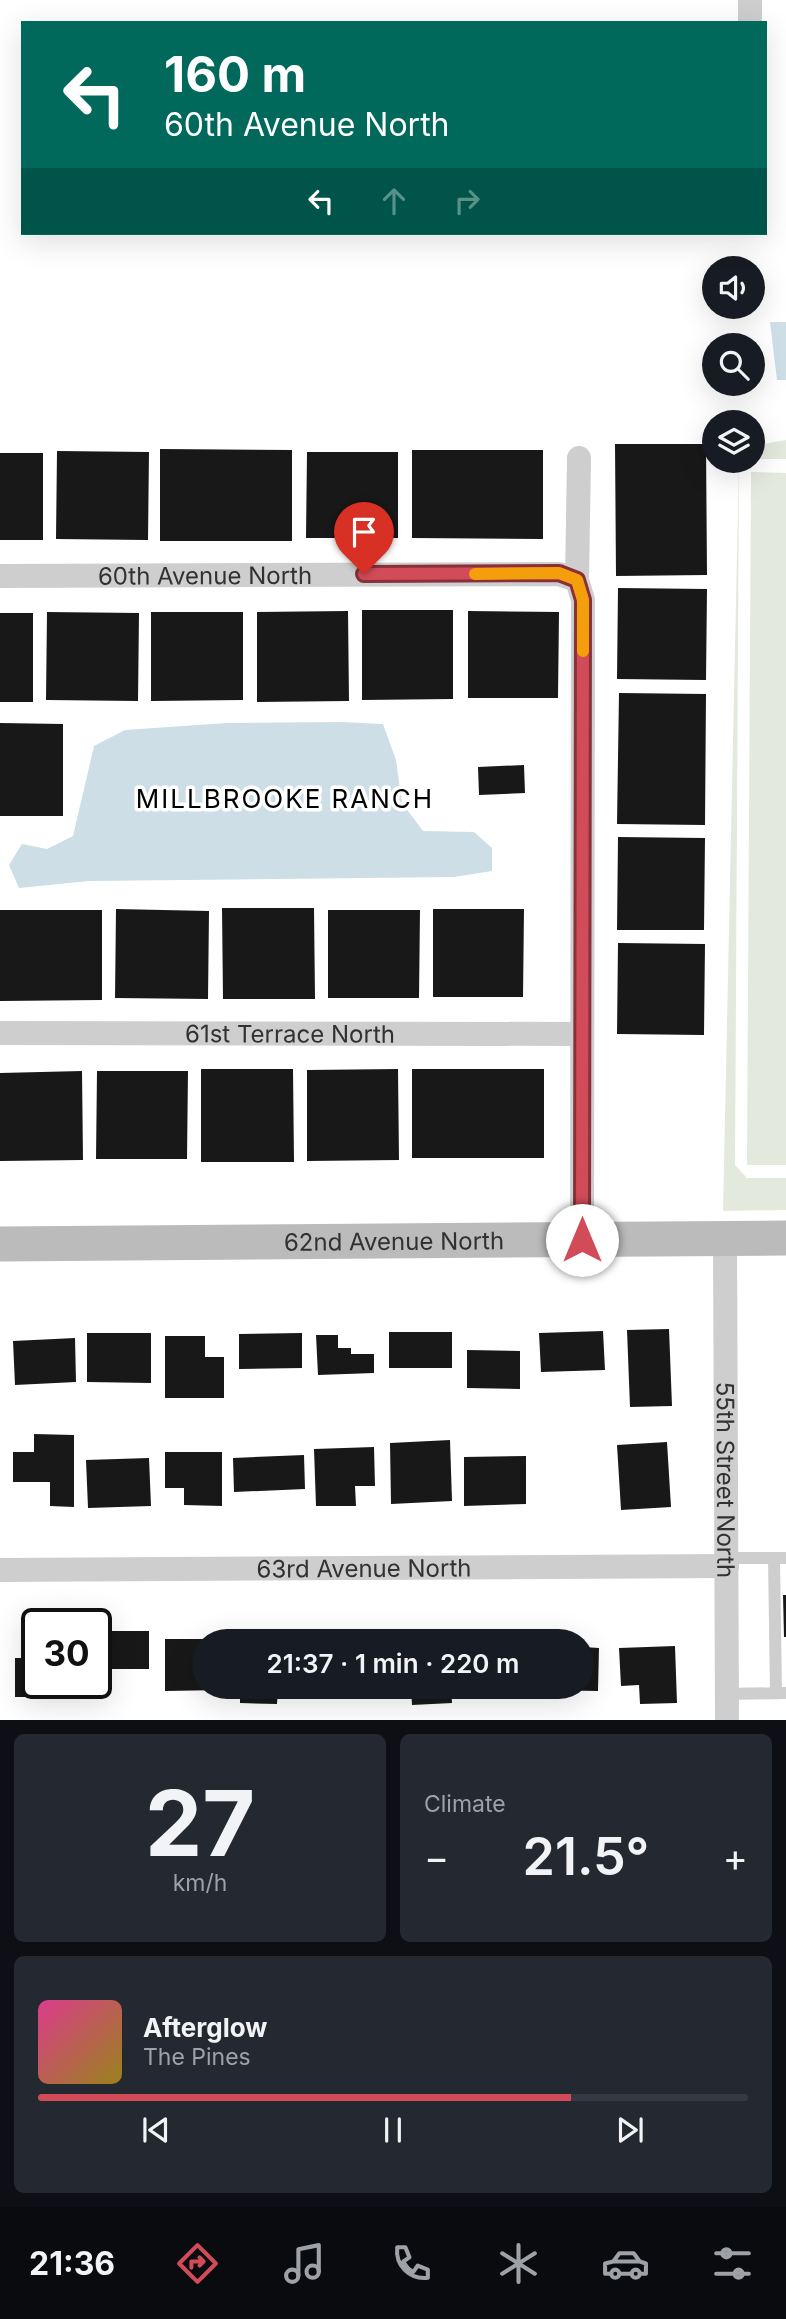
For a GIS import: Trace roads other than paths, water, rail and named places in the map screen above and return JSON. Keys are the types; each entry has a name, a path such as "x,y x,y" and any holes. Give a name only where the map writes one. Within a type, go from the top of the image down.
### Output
{"street":[{"path":"750,0 750,21"},
{"path":"579,457 577,580 583,600 582,1240"},
{"name":"60th Avenue North","path":"0,576 559,573 577,580"},
{"name":"61st Terrace North","path":"0,1033 581,1034"},
{"name":"55th Street North","path":"725,1238 727,1720"},
{"name":"62nd Avenue North","path":"0,1244 786,1238"},
{"name":"63rd Avenue North","path":"0,1570 727,1562"}],"lane":[{"path":"727,1562 780,1559 781,1693 727,1694"}],"district":[{"name":"MILLBROOKE RANCH","path":"285,798"}]}
